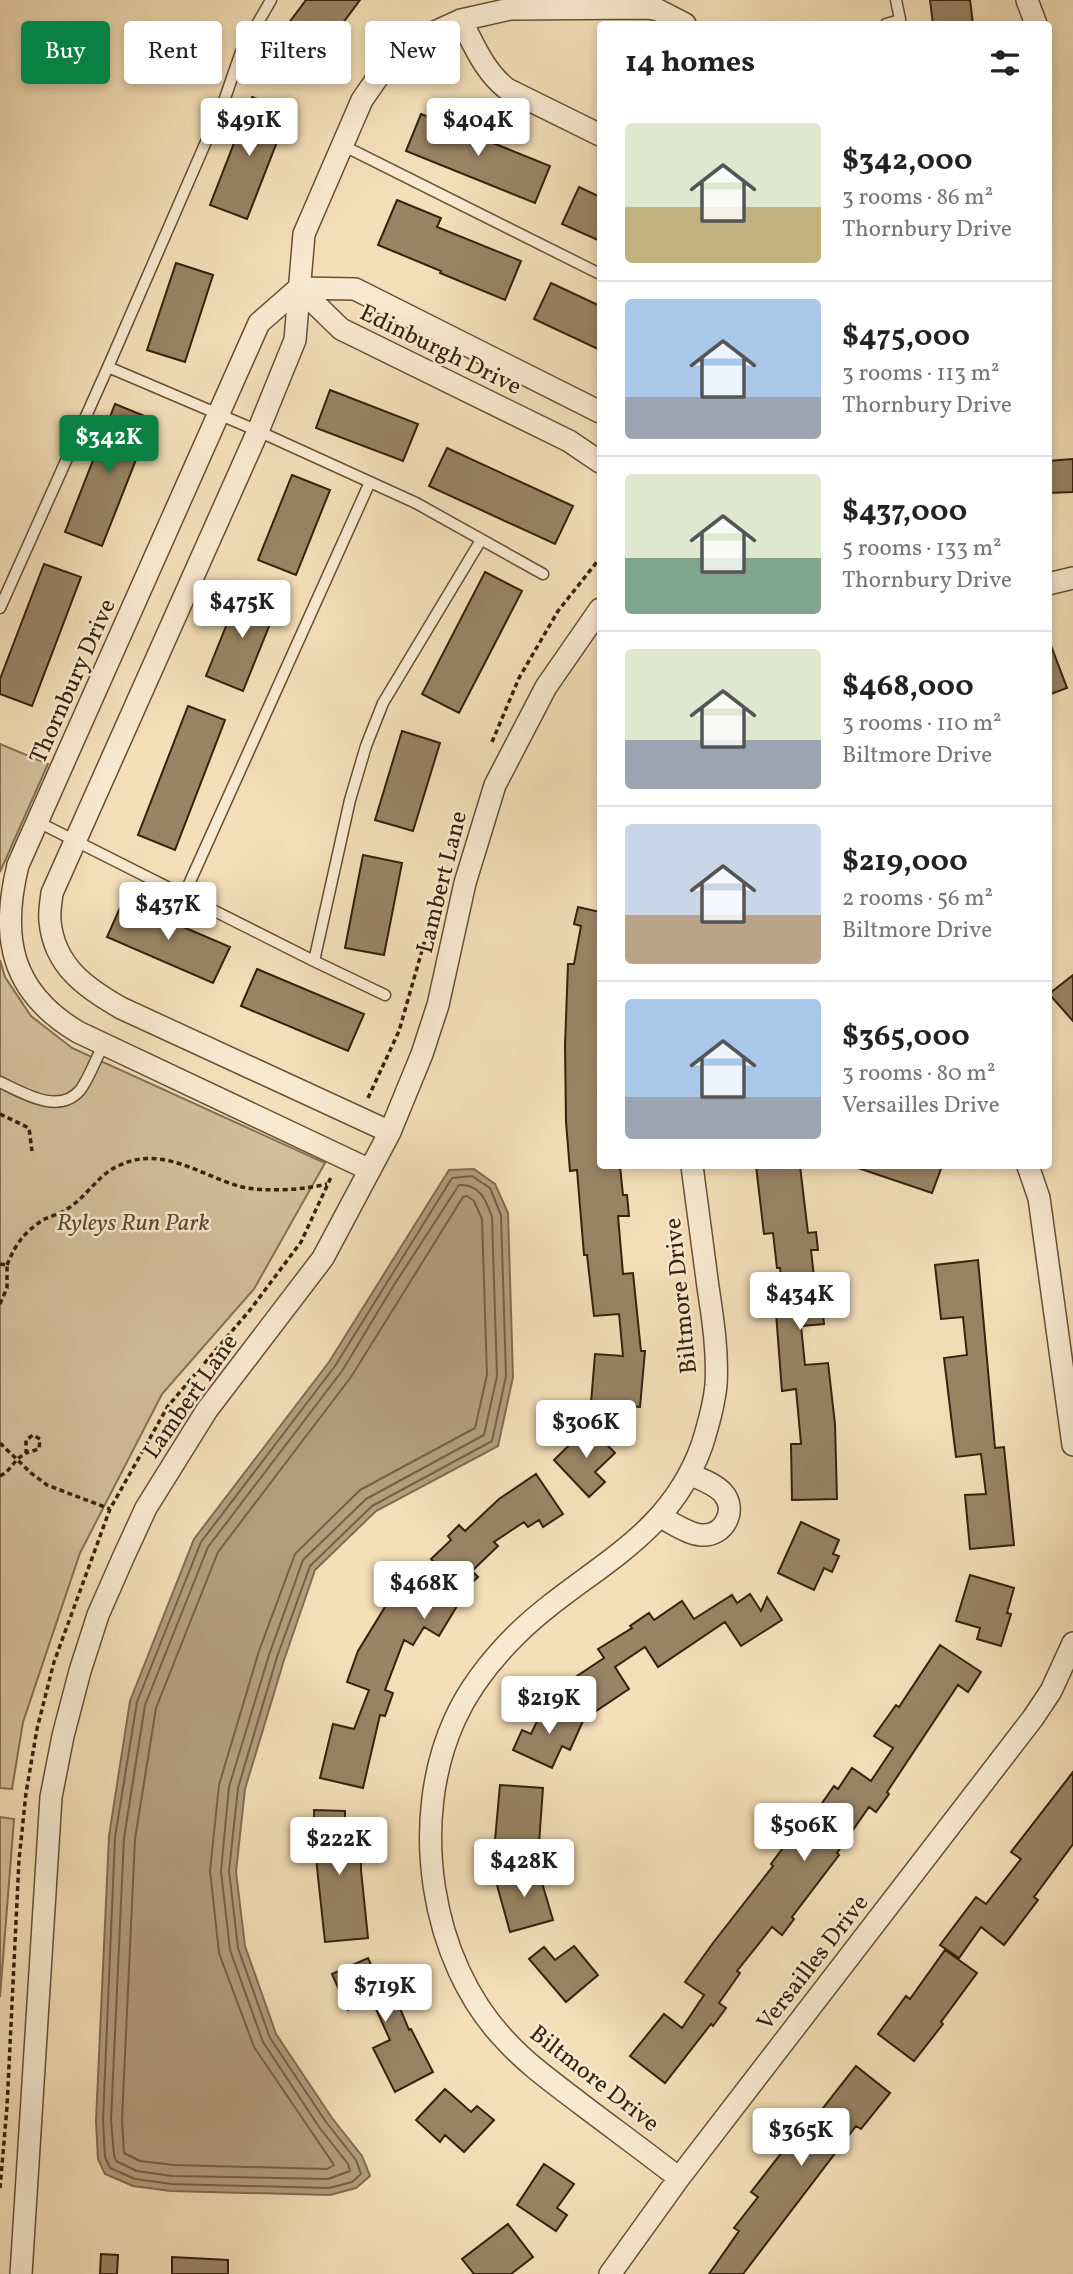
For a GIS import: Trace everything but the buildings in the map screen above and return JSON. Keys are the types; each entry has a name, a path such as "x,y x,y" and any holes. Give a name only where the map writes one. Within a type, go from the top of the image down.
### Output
{"street":[{"path":"1027,0 1035,21"},
{"path":"1041,21 1044,0"},
{"path":"390,1132 121,1008 88,989 68,968 55,944 49,920 52,894 258,431 295,340 304,234 362,100 380,74 400,53 424,37 461,20 510,4 648,8 659,10 679,21"},
{"path":"461,20 488,71 496,80 507,89 597,134"},
{"name":"Edinburgh Drive","path":"299,288 355,289 597,410"},
{"name":"Edinburgh Drive","path":"299,288 341,329 569,441 597,460"},
{"name":"Thornbury Drive","path":"299,288 259,323 18,866 4,909 15,959 24,984 57,1019 370,1170"},
{"path":"1052,583 1073,578"},
{"name":"Lambert Lane","path":"21,2274 51,1797 63,1736 94,1626 146,1508 207,1410 323,1258 390,1132 422,1054 438,1005 465,883 495,785 546,687 597,613"},
{"name":"Biltmore Drive","path":"679,2178 535,2069 504,2039 478,2005 456,1966 442,1925 433,1882 429,1839 432,1794 441,1758 455,1719 474,1686 517,1634 547,1608 607,1564 660,1517 689,1474 701,1446 716,1387 714,1328 692,1169"},
{"path":"1029,1169 1039,1198 1073,1445"},
{"path":"660,1517 692,1533 702,1535 715,1534 722,1528 730,1506 725,1495 717,1487 689,1474"},
{"name":"Versailles Drive","path":"610,2274 679,2178 1033,1718 1051,1691 1073,1643"}],"lane":[{"path":"0,607 225,98 241,52 271,0"},
{"path":"896,0 901,21"},
{"path":"342,145 597,272"},
{"path":"108,367 416,503 543,574"},
{"path":"184,895 370,482"},
{"path":"314,961 350,800 366,746 383,703 481,540"},
{"path":"38,822 385,995"},
{"path":"0,1082 39,1101 66,1100 80,1090 104,1044"}],"path":[{"path":"0,1114 29,1128 32,1151"},
{"path":"0,1304 7,1287 7,1265 15,1244 44,1219 66,1210 83,1197 100,1178 120,1165 144,1158 169,1159 244,1187 271,1191 328,1184"},
{"path":"0,1264 7,1265"},
{"path":"0,1476 5,1474 16,1459 39,1449 40,1439 33,1435 26,1440 26,1453"},
{"path":"0,1443 47,1485 110,1509"}],"green space":[{"path":"0,744 48,764 0,872"},
{"name":"Ryleys Run Park","path":"0,960 5,977 31,1016 72,1048 325,1163 254,1289 162,1394 80,1553 23,1722 12,1789 0,1788"},
{"path":"0,1817 14,1819 0,1997"}],"water":[{"path":"474,1169 495,1184 508,1213 513,1377 498,1446 376,1511 315,1570 284,1660 245,1789 236,1872 245,1946 276,2034 332,2118 362,2156 370,2176 356,2188 330,2195 171,2191 133,2186 105,2174 98,2159 96,2121 109,1836 130,1701 194,1539 329,1362 449,1170"}]}
